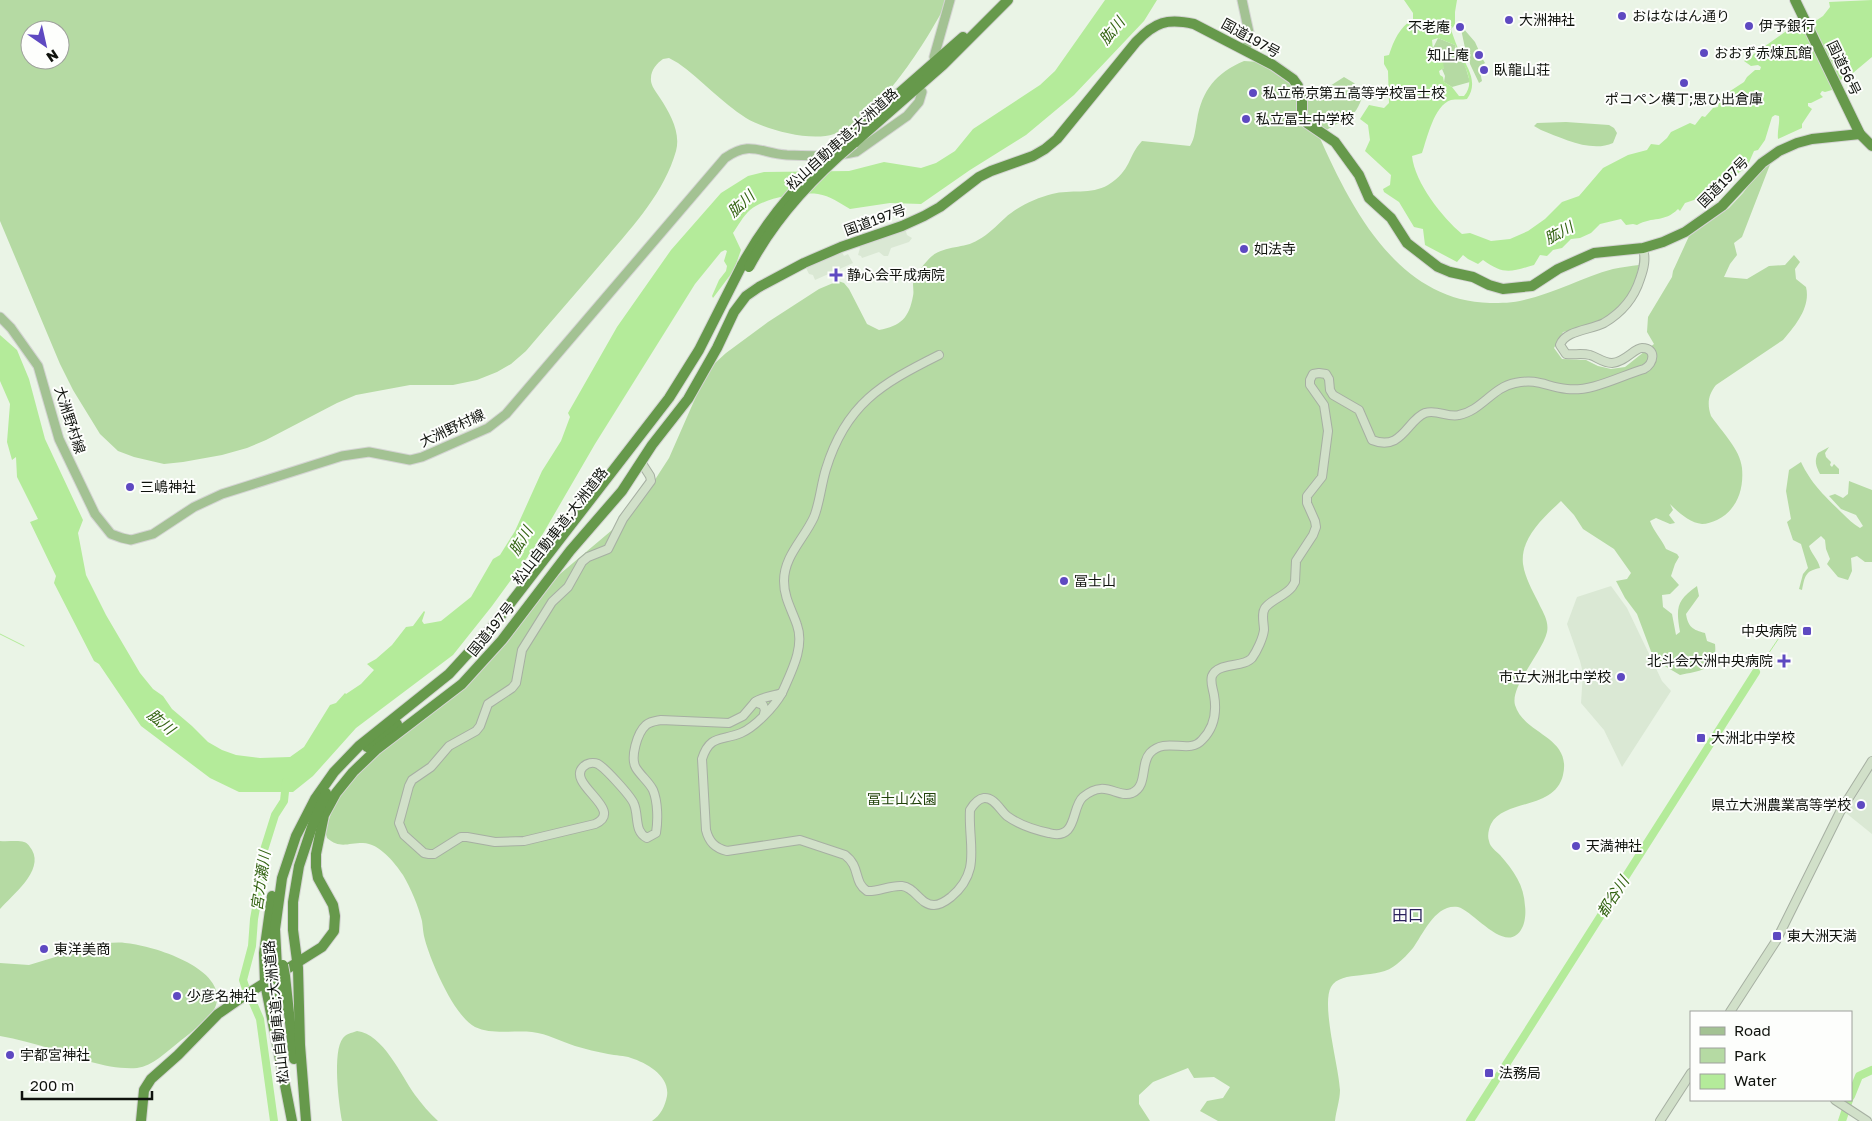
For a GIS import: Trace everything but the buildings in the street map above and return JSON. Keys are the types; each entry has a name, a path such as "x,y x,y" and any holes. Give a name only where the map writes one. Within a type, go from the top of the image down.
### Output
{"highway":[{"name":"松山自動車道;大洲道路","path":"851,141 972,28 999,0"},
{"name":"松山自動車道;大洲道路","path":"294,1121 281,972 283,911 288,879 300,841 326,793 364,750 454,679 488,642 674,403 705,353 761,232 784,201 809,174 943,65 1008,0"},
{"name":"国道56号","path":"1797,5 1860,134 1872,146"},
{"name":"国道197号","path":"141,1121 144,1090 151,1080 218,1014 238,999 322,947 334,931 335,916 333,905 318,878 316,854 324,815 336,793 353,772 377,749 462,684 485,660 570,551 622,491 688,399 703,374 734,312 746,296 758,287 804,263 924,216 940,207 985,174 1045,149 1063,133 1136,42 1146,31 1156,25 1174,21 1194,24 1273,65 1293,80 1298,86 1302,99 1302,115 1307,123 1335,142 1359,175 1369,198 1391,218 1407,243 1438,267 1450,272 1473,277 1503,289 1532,286 1558,269 1594,253 1652,246 1685,232 1708,217 1736,193 1762,163 1779,151 1812,139 1860,134"},
{"name":"松山自動車道;大洲道路","path":"302,1121 275,929 279,893 288,856 304,816 326,783 346,758 377,730 449,674 492,626 669,398 699,350 745,266"},
{"path":"306,1121 300,1045 298,962 293,930 299,866 326,793"},
{"path":"294,1121 265,983 265,946 273,891 287,848 304,816"}],"main road":[{"path":"934,56 950,0"},
{"path":"1242,0 1250,37 1245,50"},
{"name":"大洲野村線","path":"0,317 11,328 38,366 59,439 95,514 111,534 131,540 141,538 153,534 194,507 222,494 342,456 369,452 410,460 422,457 488,428 506,414 724,158 734,152 748,148 787,155 846,155 856,152 908,116 919,102 922,92"}],"street":[{"path":"939,356 907,371 873,394 860,406 839,436 825,472 816,512 805,534 788,560 784,591 787,603 797,624 800,641 782,693 778,700 748,729 741,733 714,740 704,751 701,767 706,830 708,837 719,849 727,851 804,840 845,855 855,865 859,883 867,891 902,886 909,888 925,903 935,905 946,902 964,884 970,873 972,863 970,810 979,800 985,798 991,800 1016,822 1051,834 1059,834 1068,829 1074,822 1081,798 1089,793 1098,789 1108,789 1125,794 1132,793 1138,789 1142,784 1146,757 1152,751 1160,746 1170,744 1190,746 1203,740 1216,715 1217,708 1212,677 1215,672 1221,669 1242,664 1252,657 1263,635 1263,617 1266,608 1292,587 1295,582 1296,562 1316,527 1315,520 1306,503 1307,496 1322,476 1328,431 1324,405 1310,385 1313,374 1319,372 1326,374 1329,378 1330,390 1333,395 1359,410 1372,440 1385,443 1405,433 1423,414 1436,412 1450,416 1465,414 1504,386 1514,383 1533,381 1566,389 1576,389 1590,387 1644,369 1650,366 1652,361 1652,354 1648,349 1637,349 1621,361 1606,363 1590,355 1566,354 1560,345 1562,339 1567,335 1605,322 1629,302 1636,293 1644,267 1643,248"},
{"path":"641,462 650,476 650,481 623,519 612,544 608,549 588,557 582,562 568,587 552,602 522,650 516,683 512,688 488,704 476,731 449,746 431,767 412,780 399,818 400,829 404,835 424,852 434,854 461,838 495,842 524,841 595,824 602,818 603,808 583,783 580,775 582,768 587,764 593,763 603,768 628,794 636,808 641,836 652,837 656,833 657,828 656,800 653,791 636,768 633,759 636,744 644,728 654,721 661,720 729,723 743,716 759,699 769,698 782,693"},
{"path":"755,702 763,705 764,714"},
{"path":"1731,1011 1776,941 1827,836 1872,761"},
{"path":"1660,1121 1690,1075"},
{"path":"1837,1101 1867,1121"}],"shaded area":[{"path":"905,228 907,235 912,238 909,242 891,248 888,256 884,256 879,252 862,258 858,255 860,248 858,246 862,242 874,242"},
{"path":"842,252 844,256 848,254 853,263 815,280 813,275 809,274 806,268"},
{"name":"市立大洲北中学校","path":"1611,586 1627,608 1662,681 1671,691 1622,767 1604,730 1581,703 1583,673 1567,624 1577,597"},
{"name":"県立大洲農業高等学校","path":"1872,770 1872,834 1846,813"}],"green space":[{"path":"0,0 948,0 915,56 884,96 851,126 834,134 813,137 801,136 765,127 746,118 728,105 678,63 669,58 663,59 653,70 651,83 671,117 677,137 676,151 664,181 637,221 526,351 511,364 497,372 477,380 453,385 410,385 356,395 247,448 222,455 164,464 118,451 100,434 73,390 60,364 0,221"},
{"path":"1463,28 1475,42 1480,53 1477,55 1481,56 1485,63 1480,66 1482,81 1479,83 1470,64 1469,53 1465,48 1461,29"},
{"path":"1438,38 1455,45 1458,57 1464,62 1470,82 1452,87 1444,82 1445,76 1442,69 1444,68 1434,60 1432,50"},
{"name":"冨士山公園","path":"1244,61 1260,62 1294,82 1307,104 1308,100 1344,77 1354,83 1363,93 1360,103 1352,115 1319,136 1346,192 1382,246 1404,268 1429,286 1458,298 1490,303 1511,302 1547,293 1613,269 1639,265 1633,289 1619,307 1597,321 1563,332 1554,348 1562,359 1586,360 1598,366 1611,369 1625,367 1654,344 1647,332 1648,317 1672,277 1690,234 1729,208 1756,175 1771,162 1742,237 1734,243 1737,255 1724,277 1747,279 1769,266 1785,265 1794,255 1800,262 1795,269 1796,279 1806,287 1807,294 1804,309 1783,340 1716,385 1711,392 1709,408 1711,416 1734,447 1741,461 1742,484 1738,498 1730,511 1717,520 1702,524 1680,514 1670,504 1673,510 1669,515 1675,523 1670,524 1656,518 1650,521 1666,549 1677,554 1679,557 1671,576 1679,585 1670,594 1662,595 1663,607 1672,614 1676,635 1680,632 1678,611 1681,601 1697,586 1699,596 1686,614 1688,622 1692,627 1697,631 1705,633 1707,641 1715,644 1714,659 1711,664 1701,670 1680,675 1663,665 1652,654 1637,614 1625,598 1616,581 1627,579 1631,573 1614,549 1583,529 1574,515 1561,501 1547,514 1525,545 1523,554 1524,570 1547,621 1547,632 1517,689 1515,705 1520,715 1561,752 1564,762 1563,775 1558,786 1550,794 1497,816 1489,830 1488,837 1491,845 1514,873 1523,891 1525,921 1516,936 1508,938 1499,935 1465,910 1458,907 1450,907 1443,910 1431,921 1413,948 1397,964 1380,972 1343,978 1331,987 1328,996 1329,1021 1340,1090 1335,1121 1218,1121 1200,1111 1207,1101 1223,1098 1230,1087 1214,1077 1194,1078 1188,1068 1153,1082 1139,1095 1139,1104 1150,1121 652,1121 664,1107 667,1089 665,1082 656,1071 644,1063 628,1057 575,1046 538,1033 489,1031 475,1027 467,1021 444,988 432,961 416,903 400,870 386,854 375,846 363,843 344,845 327,838 325,831 333,808 351,772 463,682 554,579 618,525 647,492 669,458 705,376 726,353 768,322 819,289 838,281 844,283 849,289 867,324 879,330 893,326 903,320 909,310 913,294 913,284 921,269 932,256 949,248 973,243 989,233 1015,210 1027,203 1052,194 1095,190 1108,185 1125,169 1142,141 1190,146 1194,137 1199,109 1207,91 1218,77"},
{"path":"1566,122 1609,125 1617,133 1613,143 1595,146 1567,140 1534,126 1537,123"},
{"path":"1829,447 1825,453 1826,457 1831,462 1830,465 1832,467 1834,464 1839,469 1839,474 1820,474 1817,468 1818,453"},
{"path":"1801,462 1819,489 1848,519 1860,528 1863,526 1856,515 1841,509 1829,496 1835,494 1843,498 1848,494 1849,481 1872,490 1872,562 1865,562 1857,556 1851,558 1852,571 1848,580 1838,577 1827,564 1830,559 1825,540 1821,536 1809,546 1820,568 1806,575 1802,590 1799,589 1803,574 1808,568 1801,544 1793,540 1787,522 1791,519 1786,491 1789,470"},
{"path":"0,841 19,841 25,843 29,845 35,858 34,866 25,882 0,909"},
{"path":"106,943 123,943 152,948 185,961 210,980 217,992 214,1009 200,1025 159,1058 143,1067 137,1068 104,1065 39,1045 0,1036 0,963 29,965"},
{"path":"357,1031 375,1039 383,1047 415,1095 438,1121 342,1121 337,1078 338,1054 343,1038"}],"water":[{"name":"肱川","path":"1105,0 1157,0 1144,21 1074,95 1026,135 970,170 921,204 890,203 850,209 822,195 801,194 764,202 747,212 733,233 741,250 734,270 713,298 712,296 719,280 726,271 727,266 724,261 727,251 725,250 721,252 695,284 595,444 537,544 492,606 453,655 356,728 313,776 293,792 239,792 210,778 141,726 99,664 94,661 54,583 56,576 30,522 38,519 17,477 16,457 12,460 7,442 10,404 0,381 0,335 17,350 29,379 45,439 83,520 78,533 86,575 106,615 140,673 153,689 163,696 172,709 208,742 222,750 236,755 260,758 290,757 304,747 330,705 336,703 345,693 361,684 374,670 367,664 392,645 406,627 413,626 424,611 422,621 424,624 441,621 471,597 493,559 500,555 515,531 542,471 561,441 570,417 568,413 617,327 671,250 721,193 748,176 764,172 849,171 884,162 921,168 936,163 955,151 973,129 1040,85 1055,71"},
{"name":"肱川","path":"1404,0 1457,0 1455,25 1451,29 1472,82 1472,88 1467,99 1451,100 1440,108 1432,123 1422,153 1412,156 1414,166 1431,199 1454,227 1462,234 1470,233 1491,241 1510,239 1528,231 1545,219 1562,202 1579,196 1603,168 1628,155 1647,150 1651,144 1659,145 1671,132 1690,123 1695,125 1702,116 1705,117 1713,108 1718,107 1717,97 1721,97 1744,82 1755,70 1760,70 1761,67 1758,65 1751,66 1744,61 1799,22 1803,32 1813,27 1814,22 1823,16 1830,7 1829,2 1872,0 1872,57 1847,78 1839,80 1832,90 1822,91 1820,94 1823,97 1808,103 1808,106 1812,109 1802,124 1802,128 1778,139 1779,116 1775,115 1772,117 1765,140 1758,150 1754,151 1747,167 1706,196 1685,203 1680,211 1678,209 1663,218 1637,225 1626,225 1621,219 1600,224 1591,233 1580,238 1571,239 1562,248 1553,250 1547,256 1540,255 1534,265 1507,271 1496,268 1483,260 1478,264 1463,255 1457,262 1425,245 1423,229 1414,227 1399,202 1384,192 1383,189 1390,185 1391,175 1365,151 1370,140 1368,125 1360,119 1369,105 1384,108 1389,103 1388,71 1384,64 1384,56 1389,55 1393,44 1404,26 1413,19 1413,13","holes":["1438,38 1455,45 1469,77 1468,90 1464,96 1459,96 1452,87 1444,82 1439,71 1444,68 1443,62 1434,60 1432,40"]}],"waterway":[{"path":"1756,672 1787,626"},
{"path":"0,634 24,646"},
{"name":"都谷川","path":"1470,1121 1756,672"},
{"name":"宮ガ瀬川","path":"246,989 243,980 252,946 264,850 275,815 284,801 286,782"},
{"name":"宮ガ瀬川","path":"250,996 260,1019 274,1121"},
{"path":"1852,1094 1859,1076 1872,1070"},
{"path":"1842,1121 1849,1101"}],"place":[{"name":"おはなはん通り","path":"1622,16"},
{"name":"大洲神社","path":"1509,20"},
{"name":"伊予銀行","path":"1749,26"},
{"name":"不老庵","path":"1460,27"},
{"name":"おおず赤煉瓦館","path":"1704,53"},
{"name":"知止庵","path":"1479,55"},
{"name":"臥龍山荘","path":"1484,70"},
{"name":"ポコペン横丁;思ひ出倉庫","path":"1684,83"},
{"name":"私立帝京第五高等学校冨士校","path":"1253,93"},
{"name":"私立冨士中学校","path":"1246,119"},
{"name":"如法寺","path":"1244,249"},
{"name":"静心会平成病院","path":"836,275"},
{"name":"三嶋神社","path":"130,487"},
{"name":"冨士山","path":"1064,581"},
{"name":"中央病院","path":"1807,631"},
{"name":"北斗会大洲中央病院","path":"1784,661"},
{"name":"市立大洲北中学校","path":"1621,677"},
{"name":"大洲北中学校","path":"1701,738"},
{"name":"県立大洲農業高等学校","path":"1861,805"},
{"name":"天満神社","path":"1576,846"},
{"name":"東大洲天満","path":"1777,936"},
{"name":"東洋美商","path":"44,949"},
{"name":"少彦名神社","path":"177,996"},
{"name":"宇都宮神社","path":"10,1055"},
{"name":"法務局","path":"1489,1073"}],"district":[{"name":"田口","path":"1408,915"}]}
